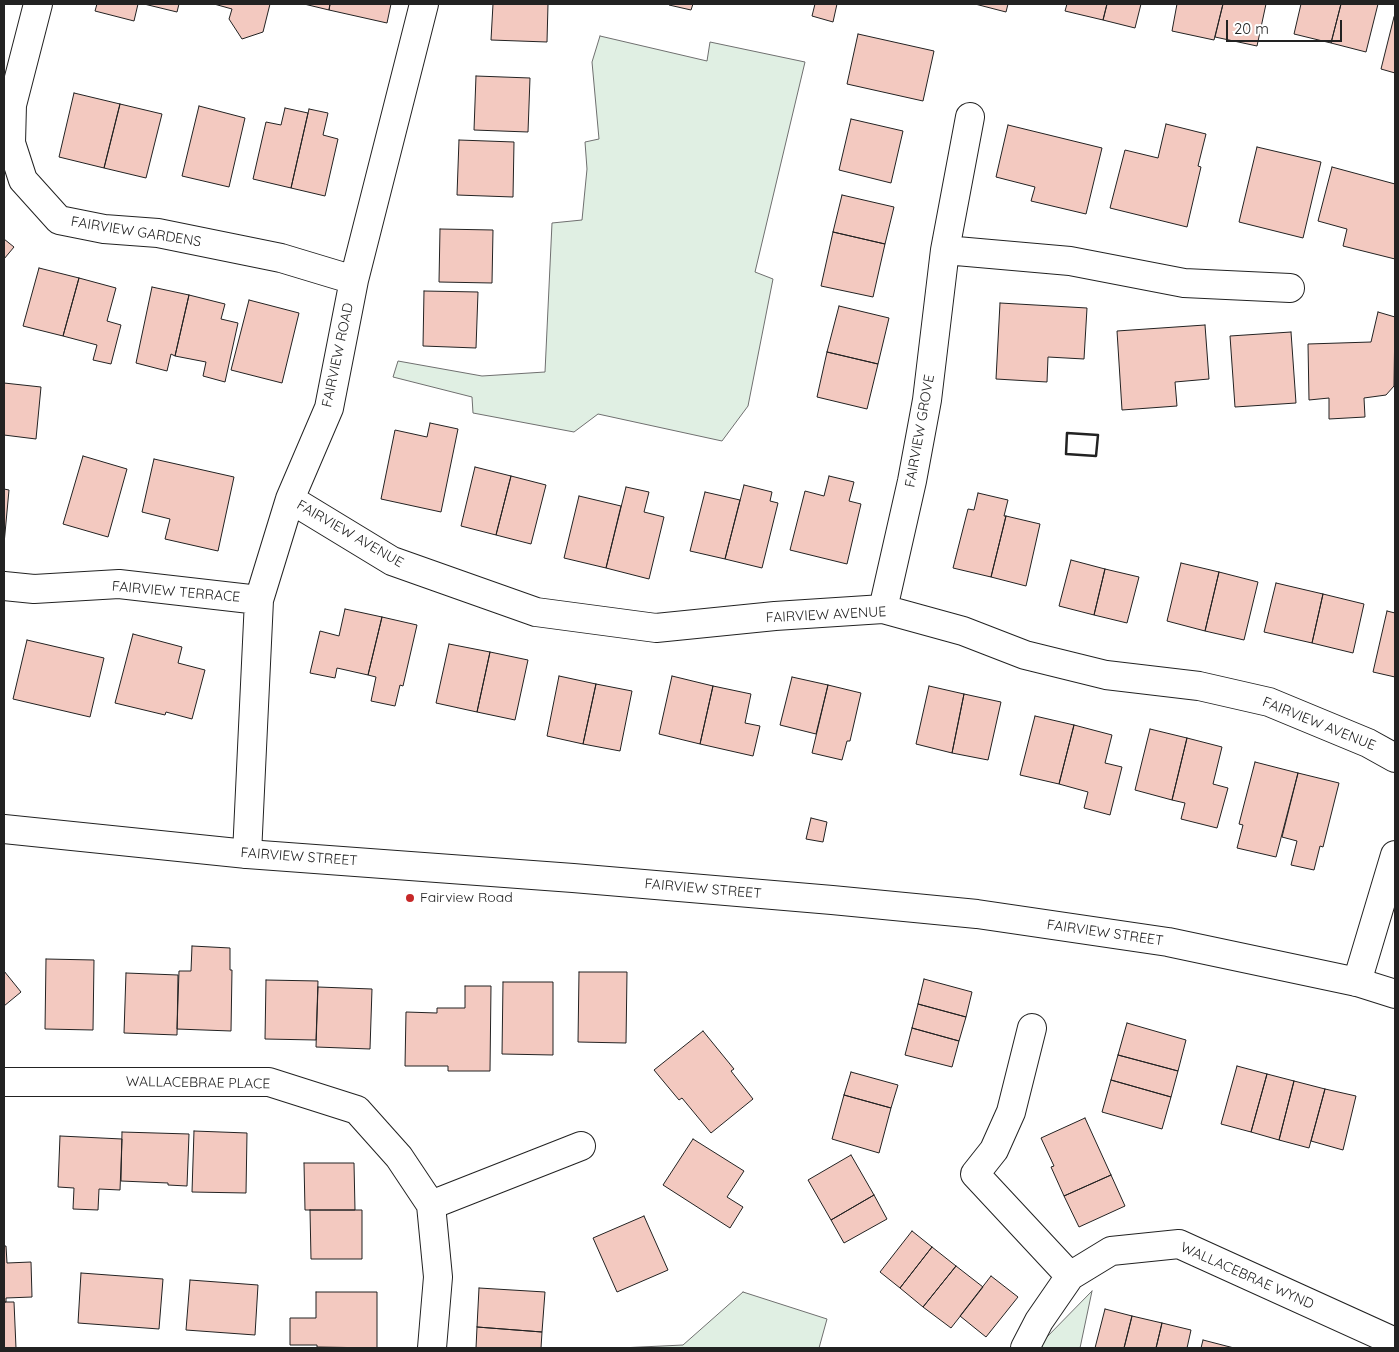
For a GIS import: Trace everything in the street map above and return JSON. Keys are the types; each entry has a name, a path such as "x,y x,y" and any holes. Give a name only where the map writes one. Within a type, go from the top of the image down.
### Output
{"street":[{"name":"FAIRVIEW GARDENS","path":"38,4 12,105 11,143 23,180 59,220 104,229 167,235 281,258 354,280"},
{"name":"FAIRVIEW ROAD","path":"247,854 259,600 290,499 328,408 354,280 424,4"},
{"name":"FAIRVIEW GROVE","path":"883,609 912,481 927,400 944,250 970,117"},
{"path":"944,250 1070,261 1184,283 1290,288"},
{"name":"FAIRVIEW AVENUE","path":"290,499 392,561 536,612 656,628 775,616 883,609 963,630 1025,655 1106,675 1199,686 1269,702 1368,743 1395,758"},
{"name":"FAIRVIEW TERRACE","path":"4,586 34,589 119,584 259,600"},
{"name":"FAIRVIEW STREET","path":"4,829 247,854 583,879 977,914 1168,942 1357,982 1395,994"},
{"path":"1357,982 1395,856"},
{"path":"1032,1028 1012,1112 994,1150 975,1174 1070,1276"},
{"name":"WALLACEBRAE PLACE","path":"4,1082 269,1082 357,1110 399,1157 431,1205 438,1277 432,1348"},
{"path":"431,1205 581,1146"},
{"name":"WALLACEBRAE WYND","path":"1025,1348 1038,1321 1070,1276 1111,1251 1179,1244 1395,1342"}],"green space":[{"path":"600,36 707,61 710,42 805,62 755,272 773,279 748,406 722,441 598,414 574,432 473,413 472,397 393,377 398,361 482,376 545,372 552,223 582,220 587,169 585,142 599,139 592,62"},
{"path":"1092,1291 1080,1348 1042,1348 1042,1342"},
{"path":"743,1292 827,1319 819,1348 620,1348 683,1345"}],"building":[{"path":"97,4 138,4 134,21 95,11"},
{"path":"144,4 179,4 177,12"},
{"path":"214,4 270,4 263,32 242,39 229,19 232,9"},
{"path":"304,4 330,4 329,10"},
{"path":"330,4 391,4 387,23 329,10"},
{"path":"493,4 548,4 547,42 491,40"},
{"path":"670,4 693,4 691,10"},
{"path":"815,4 837,4 833,22 812,16"},
{"path":"975,4 1008,4 1006,12"},
{"path":"1067,4 1107,4 1103,20 1065,11"},
{"path":"1107,4 1141,4 1135,28 1103,20"},
{"path":"1177,4 1223,4 1214,40 1172,31"},
{"path":"1223,4 1266,4 1257,46 1215,37"},
{"path":"1301,4 1341,4 1331,43 1294,34"},
{"path":"1341,4 1378,4 1366,52 1331,43"},
{"path":"1395,17 1395,73 1381,69"},
{"path":"858,34 934,51 923,101 847,84"},
{"path":"476,76 530,78 528,132 474,130"},
{"path":"74,93 120,104 104,168 59,157"},
{"path":"120,104 162,114 146,178 104,168"},
{"path":"199,106 245,118 229,187 182,176"},
{"path":"285,108 308,113 291,188 253,179 266,122 281,125"},
{"path":"309,109 328,113 323,135 338,139 325,196 291,188"},
{"path":"851,119 903,131 891,183 839,170"},
{"path":"1166,124 1206,134 1198,166 1201,167 1187,227 1110,208 1125,150 1158,158"},
{"path":"1008,125 1102,148 1086,214 1031,201 1035,187 996,177"},
{"path":"459,140 514,142 513,197 457,195"},
{"path":"1257,147 1321,162 1303,238 1239,222"},
{"path":"1332,167 1395,184 1395,259 1343,246 1347,229 1318,221"},
{"path":"842,195 894,207 885,244 833,232"},
{"path":"440,229 493,230 492,283 439,282"},
{"path":"833,232 885,244 873,297 821,286"},
{"path":"4,239 14,247 4,259"},
{"path":"39,268 79,278 63,336 23,326"},
{"path":"79,278 116,288 107,321 121,325 111,364 93,360 97,345 63,336"},
{"path":"152,287 189,295 175,356 171,354 167,371 136,363"},
{"path":"424,291 478,292 476,348 423,346"},
{"path":"189,295 225,304 221,319 238,323 225,382 203,376 206,362 175,356"},
{"path":"249,300 299,313 282,383 231,370"},
{"path":"1000,303 1087,308 1084,359 1048,357 1047,382 996,379"},
{"path":"839,306 889,318 878,364 827,352"},
{"path":"1378,312 1395,317 1394,386 1386,395 1364,398 1365,417 1329,419 1329,398 1309,400 1308,344 1371,342"},
{"path":"1205,325 1209,379 1175,382 1177,406 1122,410 1117,331"},
{"path":"1291,332 1296,403 1235,407 1230,336"},
{"path":"827,352 878,364 867,409 817,397"},
{"path":"4,383 41,387 36,439 4,435"},
{"path":"430,423 458,429 441,512 381,499 395,430 427,437"},
{"path":"83,456 127,469 108,537 63,524"},
{"path":"154,459 234,477 218,551 165,539 170,519 142,512"},
{"path":"475,467 511,476 496,535 461,526"},
{"path":"511,476 546,485 531,544 496,535"},
{"path":"829,476 854,482 849,501 861,504 847,564 790,550 805,491 824,496"},
{"path":"744,485 772,492 770,501 778,503 762,568 725,559"},
{"path":"626,487 649,492 644,512 664,517 649,579 606,568"},
{"path":"4,489 9,490 4,544"},
{"path":"705,492 740,500 725,559 690,551"},
{"path":"978,493 1008,500 991,577 953,568 968,509 974,510"},
{"path":"579,496 621,506 606,568 564,558"},
{"path":"1006,516 1040,524 1026,586 991,577"},
{"path":"1071,560 1105,569 1094,615 1059,606"},
{"path":"1181,563 1219,572 1205,631 1167,621"},
{"path":"1105,569 1139,577 1127,623 1094,615"},
{"path":"1219,572 1258,582 1244,640 1205,631"},
{"path":"1276,583 1323,594 1312,643 1264,632"},
{"path":"1323,594 1364,604 1353,653 1312,643"},
{"path":"345,609 382,617 368,675 337,668 335,678 310,673 320,631 339,636"},
{"path":"1387,611 1395,613 1395,677 1373,672"},
{"path":"382,617 417,625 403,686 400,685 395,706 371,701 376,677 368,675"},
{"path":"133,634 182,647 178,663 205,670 192,719 166,712 165,715 115,703"},
{"path":"27,640 104,658 90,717 13,699"},
{"path":"449,644 490,652 477,712 436,703"},
{"path":"490,652 528,660 515,720 477,712"},
{"path":"559,676 596,684 583,744 547,736"},
{"path":"672,676 713,686 700,744 659,734"},
{"path":"792,677 828,685 816,734 780,725"},
{"path":"596,684 632,691 620,751 583,744"},
{"path":"828,685 861,693 850,741 847,741 842,760 812,753"},
{"path":"713,686 751,694 745,723 760,726 753,756 700,744"},
{"path":"929,686 964,694 952,753 916,744"},
{"path":"964,694 1001,702 988,760 952,753"},
{"path":"1035,716 1074,725 1059,784 1020,775"},
{"path":"1074,725 1112,735 1105,763 1122,767 1110,815 1084,808 1088,792 1059,784"},
{"path":"1150,729 1187,738 1172,800 1135,790"},
{"path":"1187,738 1222,747 1213,784 1228,788 1217,828 1181,819 1185,803 1172,800"},
{"path":"1255,762 1298,773 1276,857 1237,848 1243,825 1239,824"},
{"path":"1298,773 1339,783 1323,847 1320,846 1314,870 1291,865 1297,841 1282,837"},
{"path":"811,818 827,822 823,842 806,839"},
{"path":"192,946 230,948 230,970 232,970 231,1031 177,1029 179,971 191,971"},
{"path":"46,959 94,960 93,1030 45,1029"},
{"path":"4,971 21,992 4,1006"},
{"path":"579,972 627,972 626,1043 578,1042"},
{"path":"126,973 178,975 177,1035 124,1033"},
{"path":"924,979 972,992 966,1017 918,1004"},
{"path":"266,980 318,981 316,1040 265,1039"},
{"path":"503,982 553,982 553,1055 502,1054"},
{"path":"465,986 491,986 490,1071 448,1071 448,1066 405,1066 406,1012 437,1013 437,1008 465,1008"},
{"path":"318,987 372,989 370,1049 316,1047"},
{"path":"918,1004 966,1017 959,1041 912,1028"},
{"path":"1127,1023 1186,1040 1178,1071 1118,1055"},
{"path":"912,1028 959,1041 952,1067 905,1055"},
{"path":"703,1031 734,1069 731,1071 753,1099 711,1133 682,1098 679,1100 654,1070"},
{"path":"1118,1055 1178,1071 1171,1097 1111,1080"},
{"path":"1237,1066 1267,1074 1251,1132 1221,1124"},
{"path":"851,1072 898,1085 891,1108 844,1095"},
{"path":"1267,1074 1294,1081 1279,1140 1251,1132"},
{"path":"1111,1080 1171,1097 1162,1129 1102,1112"},
{"path":"1294,1081 1325,1089 1309,1148 1279,1140"},
{"path":"1325,1089 1356,1096 1343,1150 1311,1141"},
{"path":"844,1095 891,1108 879,1153 832,1139"},
{"path":"1085,1118 1111,1175 1064,1196 1051,1167 1054,1166 1041,1138"},
{"path":"194,1131 247,1133 246,1193 192,1192"},
{"path":"122,1132 189,1134 187,1186 168,1185 168,1183 121,1181"},
{"path":"60,1136 122,1139 120,1190 99,1189 98,1210 73,1209 74,1188 58,1187"},
{"path":"693,1139 744,1171 727,1197 743,1207 730,1228 663,1185"},
{"path":"851,1155 874,1195 831,1220 808,1180"},
{"path":"304,1163 354,1163 355,1210 305,1210"},
{"path":"1111,1175 1125,1206 1079,1227 1064,1196"},
{"path":"874,1195 887,1219 844,1243 831,1220"},
{"path":"310,1210 362,1210 362,1259 311,1259"},
{"path":"644,1216 668,1270 617,1292 593,1238"},
{"path":"912,1231 932,1247 900,1288 880,1272"},
{"path":"4,1246 6,1246 7,1263 31,1262 32,1297 6,1298 6,1302 4,1302"},
{"path":"932,1247 956,1266 923,1307 900,1288"},
{"path":"956,1266 983,1287 951,1328 923,1307"},
{"path":"81,1273 163,1279 159,1329 78,1323"},
{"path":"991,1276 1018,1297 986,1337 960,1316"},
{"path":"190,1280 258,1285 255,1335 186,1330"},
{"path":"479,1288 545,1292 542,1332 477,1327"},
{"path":"316,1292 377,1292 377,1348 290,1345 290,1318 316,1318"},
{"path":"4,1302 14,1302 16,1348 4,1348"},
{"path":"1105,1309 1132,1316 1124,1348 1095,1348"},
{"path":"1132,1316 1162,1323 1156,1348 1124,1348"},
{"path":"1162,1323 1191,1330 1187,1348 1156,1348"},
{"path":"477,1327 542,1332 541,1348 476,1348"},
{"path":"1203,1340 1234,1348 1201,1348"}],"wall":[{"path":"1067,433 1098,435 1096,456 1066,454 1067,433"}],"place":[{"name":"Fairview Road","path":"410,898"}]}
